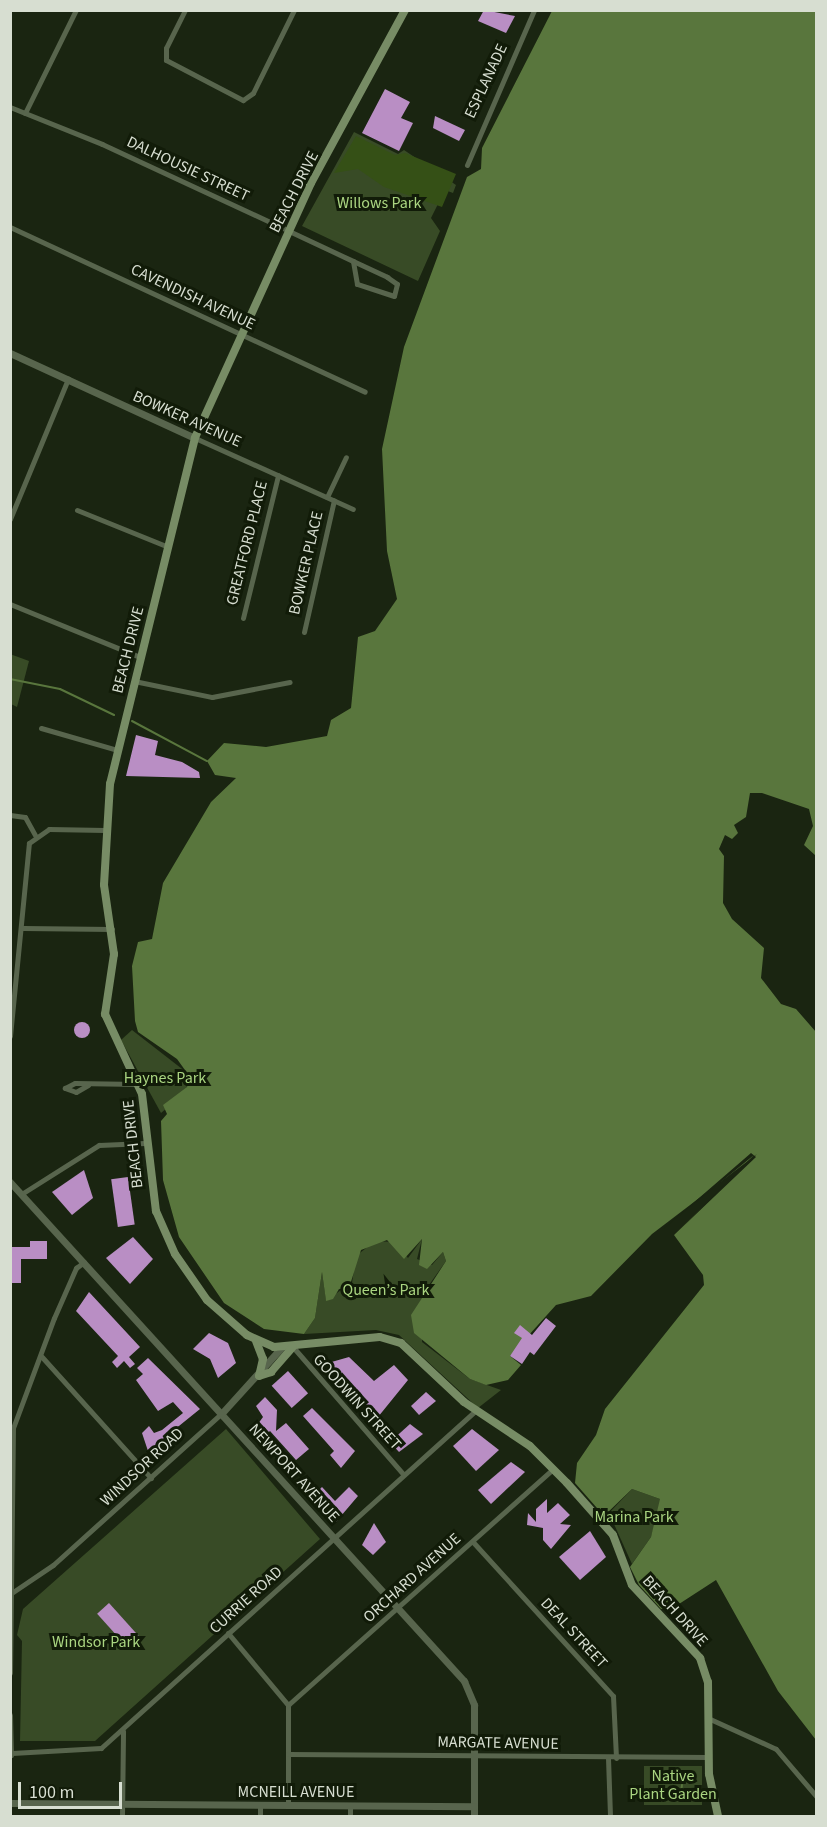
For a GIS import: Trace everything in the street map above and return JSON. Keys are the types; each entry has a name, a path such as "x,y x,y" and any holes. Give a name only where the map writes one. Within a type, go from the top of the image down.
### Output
{"main road":[{"name":"BEACH DRIVE","path":"405,10 289,231 195,438 166,546 117,750 105,830 104,885 112,929 105,1014 138,1084 156,1211 172,1249 217,1311 256,1341 281,1348 380,1337 396,1341 475,1411 530,1446 553,1469 613,1534 632,1586 694,1648 708,1682 710,1719 708,1757 718,1816"},
{"path":"256,1341 263,1359 259,1376"},
{"path":"259,1376 271,1372 293,1347"}],"street":[{"path":"25,112 76,10"},
{"path":"185,10 166,48 166,60 239,100 248,98 294,10"},
{"name":"ESPLANADE","path":"467,165 534,10"},
{"name":"DALHOUSIE STREET","path":"10,107 289,231 353,261 396,282 394,296 357,284 353,261"},
{"name":"CAVENDISH AVENUE","path":"10,227 364,392"},
{"name":"BOWKER AVENUE","path":"10,353 353,509"},
{"path":"10,519 68,379"},
{"path":"327,497 346,457"},
{"name":"GREATFORD PLACE","path":"243,618 278,475"},
{"name":"BOWKER PLACE","path":"304,632 334,500"},
{"path":"76,510 166,546"},
{"path":"10,604 140,657"},
{"path":"134,681 212,697 290,682"},
{"path":"41,728 117,750"},
{"path":"10,815 25,817 35,835"},
{"path":"10,1036 23,928 27,851 35,835 49,829 105,830"},
{"path":"23,928 112,929"},
{"path":"88,1085 138,1084"},
{"path":"23,1193 99,1145 145,1143"},
{"name":"NEWPORT AVENUE","path":"10,1182 86,1261 470,1691 474,1756 474,1816"},
{"path":"10,1673 13,1428 76,1268 86,1261"},
{"name":"GOODWIN STREET","path":"293,1347 403,1474"},
{"name":"WINDSOR ROAD","path":"12,1594 151,1478 259,1376 281,1348"},
{"path":"42,1357 151,1478"},
{"name":"CURRIE ROAD","path":"11,1755 91,1752 123,1731 335,1539 403,1474 475,1411"},
{"name":"ORCHARD AVENUE","path":"288,1705 399,1609 553,1469"},
{"name":"DEAL STREET","path":"473,1542 613,1696 616,1758"},
{"path":"228,1634 288,1705 288,1806"},
{"path":"10,1715 11,1755"},
{"path":"710,1719 776,1749 816,1796"},
{"path":"122,1816 123,1731"},
{"name":"MARGATE AVENUE","path":"288,1754 708,1757"},
{"path":"608,1758 610,1816"},
{"name":"MCNEILL AVENUE","path":"10,1803 474,1806"},
{"path":"350,1805 350,1816"},
{"path":"260,1806 260,1816"}],"green space":[{"name":"Willows Park","path":"354,132 398,154 404,150 456,185 453,193 445,190 431,218 440,231 418,281 302,226"},
{"path":"10,654 29,661 17,707 11,704"},
{"name":"Haynes Park","path":"132,1030 186,1072 187,1091 161,1113 121,1040"},
{"name":"Queen’s Park","path":"422,1239 417,1259 432,1265 443,1252 446,1261 424,1292 422,1342 470,1379 501,1390 478,1408 399,1335 376,1330 304,1334 315,1318 322,1272 326,1300 352,1283 356,1256 375,1241 394,1242 408,1258"},
{"name":"Windsor Park","path":"226,1429 320,1539 95,1741 20,1741 22,1641 17,1635 23,1609"},
{"name":"Marina Park","path":"632,1489 660,1499 661,1506 651,1537 632,1564 609,1513"},
{"name":"Native Plant Garden","path":"644,1766 702,1766 702,1805 644,1805"}],"shaded area":[{"path":"552,11 816,11 816,856 804,845 813,826 809,809 762,793 750,793 746,817 734,825 738,833 732,839 725,835 719,849 724,856 723,903 732,919 764,948 761,978 781,1004 796,1009 816,1032 816,1740 778,1691 716,1580 679,1604 661,1609 639,1585 630,1567 651,1537 660,1499 632,1489 604,1516 575,1483 577,1463 596,1435 605,1409 704,1285 703,1275 674,1235 757,1154 652,1234 591,1296 556,1305 510,1356 521,1365 508,1380 486,1385 470,1379 414,1333 411,1315 446,1261 443,1252 427,1269 419,1265 422,1239 404,1259 387,1240 361,1250 349,1288 339,1289 333,1299 326,1301 322,1272 315,1318 304,1334 264,1329 224,1303 179,1237 163,1180 161,1121 167,1114 163,1105 187,1087 190,1077 177,1059 138,1032 135,1021 132,966 138,942 152,939 163,883 211,802 236,778 215,775 207,761 224,743 266,747 327,736 331,720 351,708 358,637 375,631 397,599 387,551 382,449 404,347 467,177 481,169 482,148"},
{"path":"356,136 395,155 405,153 456,174 442,207 384,187 358,169 334,173"}],"pier":[{"path":"751,1153 754,1155 662,1230"},
{"path":"754,1155 756,1157 674,1235"}],"building":[{"path":"484,10 515,16 506,33 478,21"},
{"path":"385,89 410,102 401,118 413,123 399,151 362,133"},
{"path":"435,116 465,130 459,141 433,128"},
{"path":"136,735 158,741 155,755 182,762 199,772 200,778 126,776"},
{"path":"79,1022 85,1022 90,1030 88,1036 79,1038 74,1033 74,1027"},
{"path":"84,1170 93,1198 72,1215 52,1192"},
{"path":"128,1177 135,1225 118,1227 111,1179"},
{"path":"133,1237 153,1259 130,1284 106,1258"},
{"path":"30,1241 47,1241 47,1259 21,1259 21,1283 10,1283 10,1247 30,1247"},
{"path":"89,1292 140,1347 129,1357 135,1364 130,1368 124,1361 117,1368 112,1362 118,1356 76,1311"},
{"path":"546,1318 556,1326 534,1355 530,1352 522,1364 510,1356 522,1338 514,1333 520,1325 532,1335"},
{"path":"209,1333 228,1343 236,1363 218,1378 210,1359 193,1349"},
{"path":"349,1357 374,1381 394,1365 408,1380 378,1417 328,1363"},
{"path":"148,1358 200,1409 148,1451 142,1433 149,1426 154,1433 162,1430 183,1413 173,1402 158,1411 136,1380 143,1374 137,1368"},
{"path":"288,1371 308,1393 292,1408 272,1386"},
{"path":"426,1392 436,1401 419,1415 411,1406"},
{"path":"265,1397 277,1410 276,1431 286,1423 309,1449 296,1460 270,1431 263,1437 255,1428 263,1417 256,1406"},
{"path":"312,1408 355,1451 341,1468 330,1455 334,1451 303,1416"},
{"path":"410,1424 423,1434 399,1452 390,1442"},
{"path":"472,1429 499,1450 476,1471 453,1446"},
{"path":"511,1462 525,1472 491,1504 478,1490"},
{"path":"322,1487 335,1501 349,1487 358,1496 335,1523 312,1497"},
{"path":"547,1499 547,1513 558,1503 570,1515 560,1524 571,1525 551,1549 543,1540 543,1528 527,1525 528,1513 536,1522 536,1509"},
{"path":"374,1523 386,1542 373,1555 362,1545"},
{"path":"590,1531 606,1557 580,1580 559,1557"},
{"path":"109,1603 141,1639 129,1649 97,1614"}],"waterway":[{"path":"10,679 60,689 114,715"},
{"path":"132,721 207,761"},
{"path":"681,1792 682,1785"}]}
